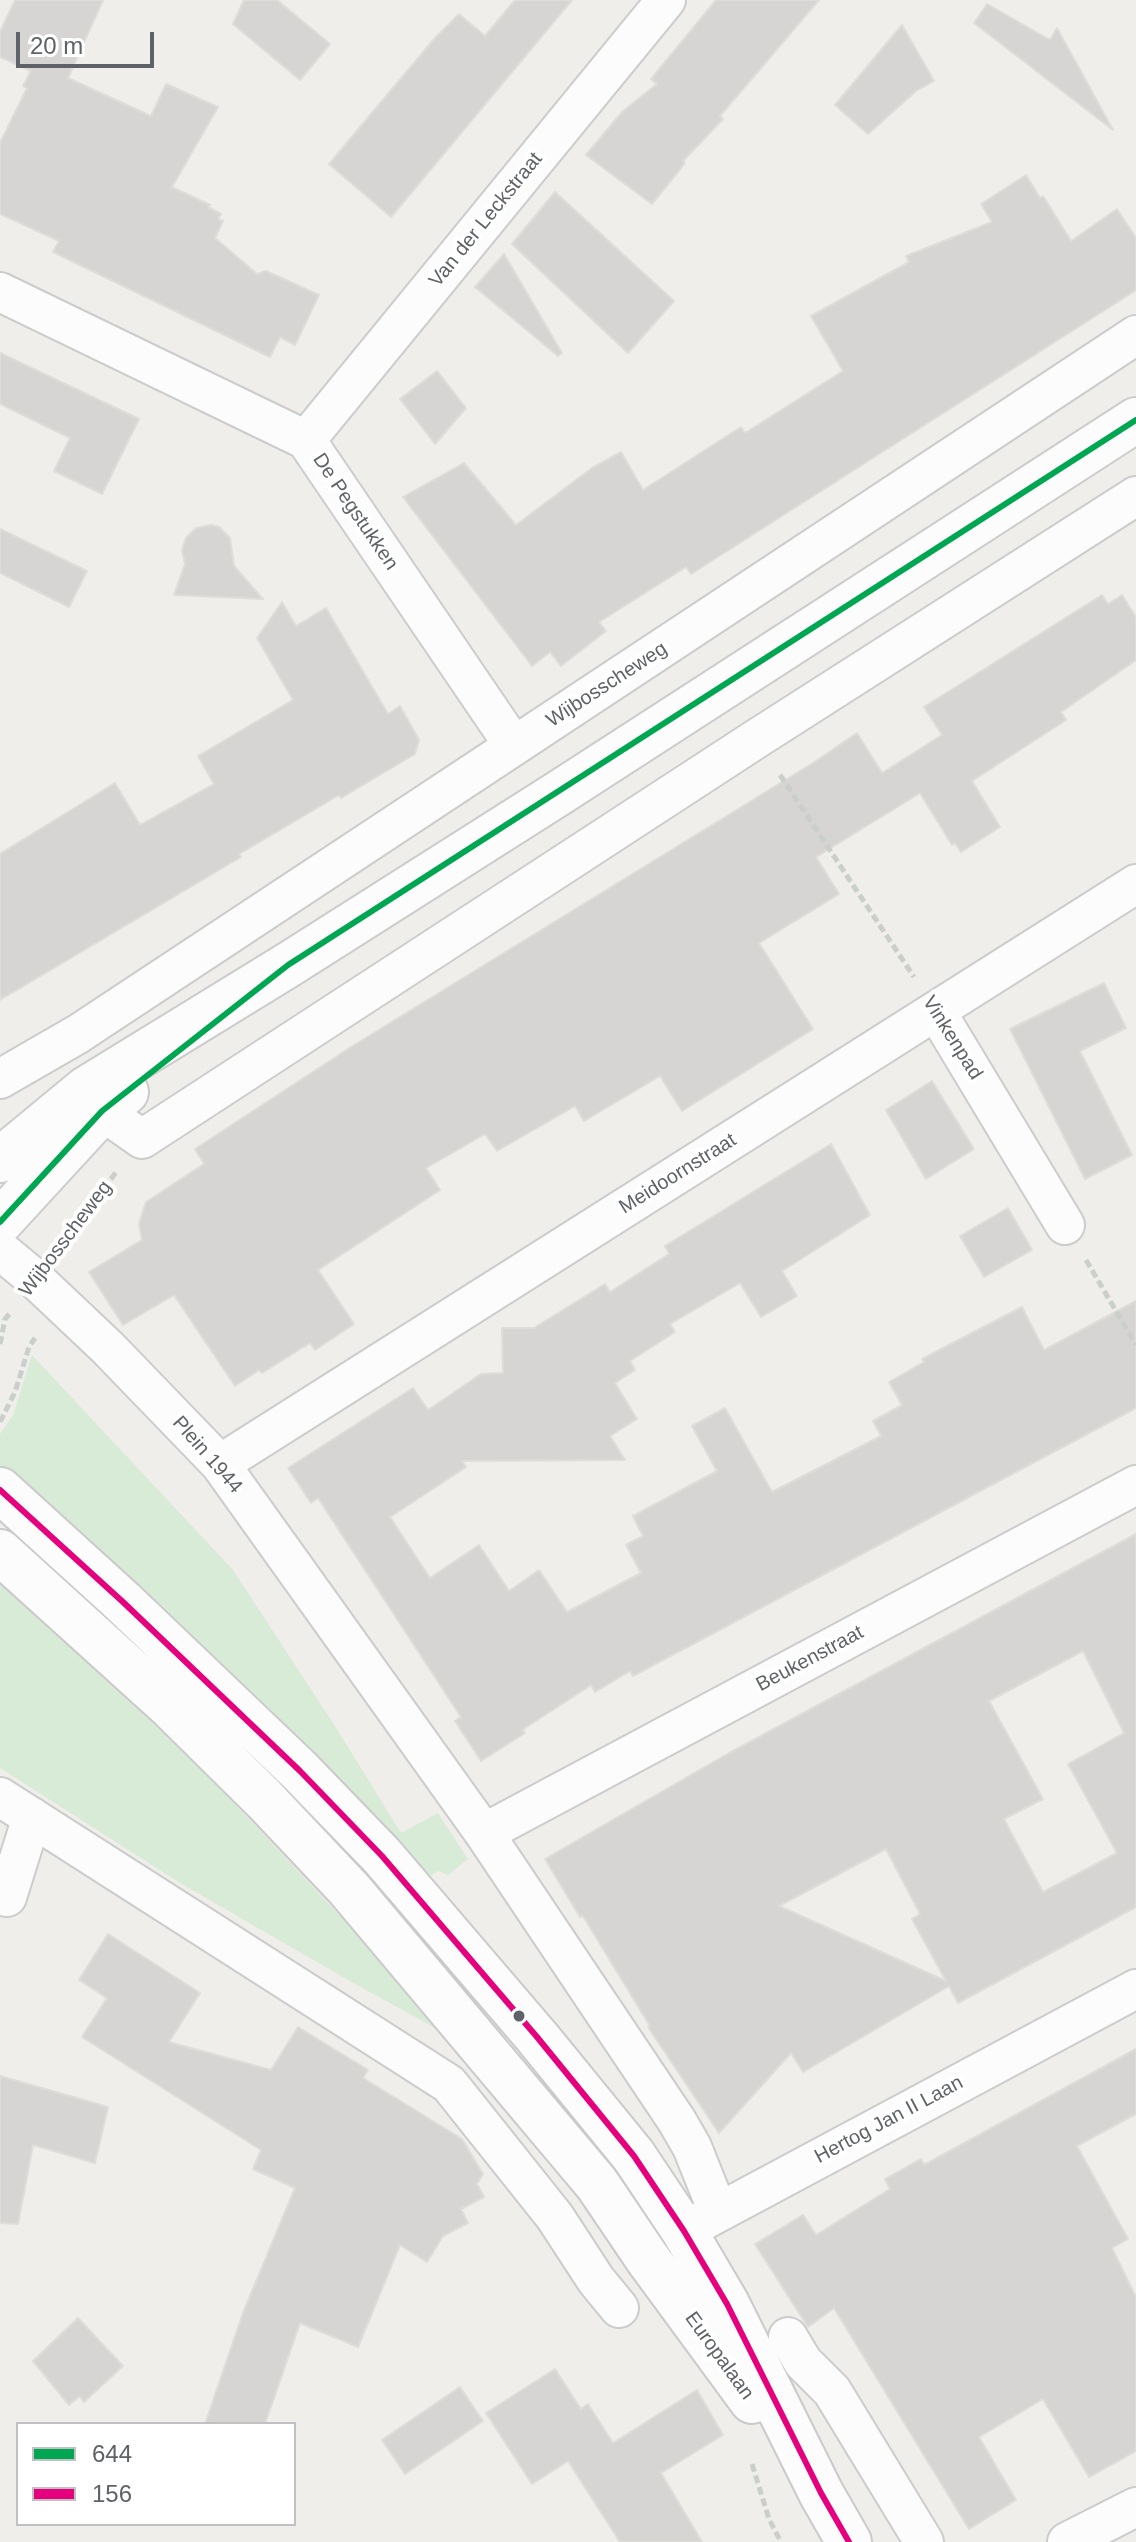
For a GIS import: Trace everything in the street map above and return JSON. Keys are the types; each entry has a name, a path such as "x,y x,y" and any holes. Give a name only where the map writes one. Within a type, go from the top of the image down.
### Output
{"main road":[{"path":"0,1160 94,1100 288,965 1136,420"},
{"path":"0,1222 94,1100"},
{"path":"0,1490 300,1771 382,1856 634,2156 701,2221"},
{"path":"0,1552 171,1707 349,1889 597,2184 647,2258"},
{"name":"Europalaan","path":"701,2221 727,2304 821,2493 849,2542"},
{"name":"Europalaan","path":"647,2258 821,2493"}],"street":[{"name":"Van der Leckstraat","path":"306,440 666,0"},
{"name":"De Pegstukken","path":"0,292 306,440 514,746"},
{"name":"Wijbosscheweg","path":"0,1079 78,1034 1136,335"},
{"path":"78,1034 94,1100 142,1139 1136,496"},
{"name":"Meidoornstraat","path":"220,1464 1136,884"},
{"name":"Vinkenpad","path":"936,1011 1065,1225"},
{"name":"Plein 1944","path":"0,1250 108,1348 220,1464 484,1833 677,2121 692,2147 701,2221"},
{"name":"Beukenstraat","path":"484,1833 1136,1485"},
{"path":"0,1797 449,2084 555,2217 596,2280 619,2308"},
{"path":"7,1897 32,1817"},
{"name":"Hertog Jan II Laan","path":"647,2258 701,2221 1136,1989"},
{"path":"788,2337 803,2362 832,2391 924,2542"},
{"path":"1067,2542 1136,2507"}],"path":[{"name":"Vinkenpad","path":"756,739 936,1011"},
{"name":"Wijbosscheweg","path":"0,1344 5,1319 47,1290 142,1139"},
{"path":"1065,1225 1136,1345"},
{"path":"0,1422 15,1392 47,1290"}],"green space":[{"path":"32,1355 233,1570 401,1833 438,1813 468,1859 448,1875 438,1871 420,1882 0,1477 0,1434 13,1415"},
{"path":"0,1584 98,1667 189,1755 421,2002 448,2035 180,1883 0,1768"}],"building":[{"path":"15,0 103,0 68,78 151,116 166,84 218,107 172,187 210,205 208,207 221,214 218,219 223,221 215,238 257,274 266,271 319,295 295,345 280,337 270,357 53,252 59,241 0,214 0,143 27,88 23,86 31,71 0,57 0,32"},
{"path":"244,0 277,0 330,44 300,80 233,24"},
{"path":"515,0 572,0 391,217 329,164 435,38 459,14 485,36"},
{"path":"716,0 819,0 720,116 723,119 683,161 685,163 652,204 586,155 622,112 657,84 651,79"},
{"path":"987,4 1050,40 1057,28 1113,130 974,23"},
{"path":"902,25 934,81 916,91 868,134 835,105"},
{"path":"1026,175 1071,241 1117,209 1136,238 1136,290 691,574 686,567 599,622 606,631 561,666 550,652 532,666 403,497 464,463 516,525 592,468 621,452 643,490 741,427 745,433 843,371 811,316 909,262 906,256 992,222 981,204"},
{"path":"555,192 674,301 628,353 512,244"},
{"path":"504,254 562,353 558,356 475,287"},
{"path":"0,353 139,419 102,494 54,471 70,438 0,404"},
{"path":"437,371 466,408 435,444 400,399"},
{"path":"219,527 230,538 234,566 263,599 174,595 185,564 182,550 186,538 196,528"},
{"path":"0,529 87,571 69,607 0,573"},
{"path":"1102,595 1108,604 1122,595 1136,617 1136,660 1061,712 1066,720 972,781 1000,827 961,852 955,843 952,845 920,793 816,857 839,894 759,943 813,1029 682,1111 660,1076 584,1121 575,1106 497,1151 485,1134 426,1168 440,1190 318,1270 354,1324 315,1350 310,1343 235,1386 174,1295 123,1325 89,1272 142,1240 139,1224 146,1202 204,1164 195,1149 351,1047 857,733 882,773 942,735 924,707"},
{"path":"282,602 296,626 326,608 388,714 400,706 419,740 415,754 239,854 241,857 0,1000 0,854 115,783 140,825 214,784 198,756 293,700 257,638"},
{"path":"1104,983 1126,1028 1080,1051 1132,1155 1085,1179 1010,1029"},
{"path":"932,1081 974,1149 926,1179 886,1110"},
{"path":"831,1144 870,1215 782,1271 797,1296 761,1317 740,1283 670,1324 675,1332 630,1361 635,1370 615,1383 637,1419 610,1436 625,1460 462,1461 466,1467 390,1517 430,1578 479,1545 509,1591 539,1570 567,1612 641,1573 626,1545 643,1536 633,1516 717,1471 692,1426 725,1408 772,1492 881,1436 873,1421 902,1405 889,1382 924,1362 922,1359 1022,1307 1044,1350 1136,1301 1136,1408 633,1676 630,1671 595,1692 591,1685 481,1761 455,1721 461,1717 318,1498 311,1503 288,1468 413,1388 428,1410 481,1374 503,1373 502,1328 534,1328 605,1284 610,1292 669,1254 665,1246"},
{"path":"1008,1208 1032,1250 984,1277 960,1236"},
{"path":"1136,1534 1136,1907 958,2003 949,1986 803,2072 791,2053 719,2133 648,2027 583,1916 580,1917 545,1859 729,1753","holes":["1083,1651 1124,1733 1068,1764 1117,1853 1043,1892 1004,1819 1043,1799 989,1701","886,1849 920,1914 912,1919 946,1981 779,1906"]},
{"path":"108,1934 200,1993 169,2042 271,2070 298,2027 368,2070 363,2078 462,2139 483,2174 477,2184 484,2197 461,2209 468,2223 443,2236 427,2262 400,2245 358,2347 300,2323 266,2422 206,2422 243,2313 295,2188 253,2169 261,2150 82,2037 107,1998 79,1980"},
{"path":"1136,2049 1136,2114 1077,2146 1128,2239 1112,2248 1136,2297 1136,2451 1089,2477 1043,2399 979,2437 1016,2500 969,2529 834,2308 808,2327 755,2244 803,2215 816,2235 890,2189 885,2179 921,2159 924,2165"},
{"path":"0,2076 108,2107 95,2163 33,2145 18,2224 0,2223"},
{"path":"78,2318 123,2366 84,2402 80,2396 69,2405 33,2361"},
{"path":"555,2369 581,2409 588,2404 613,2443 697,2390 723,2435 661,2473 702,2542 620,2542 568,2461 532,2484 486,2413"},
{"path":"460,2387 483,2421 405,2474 382,2440"}],"transit line":[{"name":"644","path":"0,1222 102,1111 288,965 1136,420"},
{"name":"156","path":"0,1490 300,1771 382,1856 634,2156 684,2231 727,2304 821,2493 849,2542"}]}
